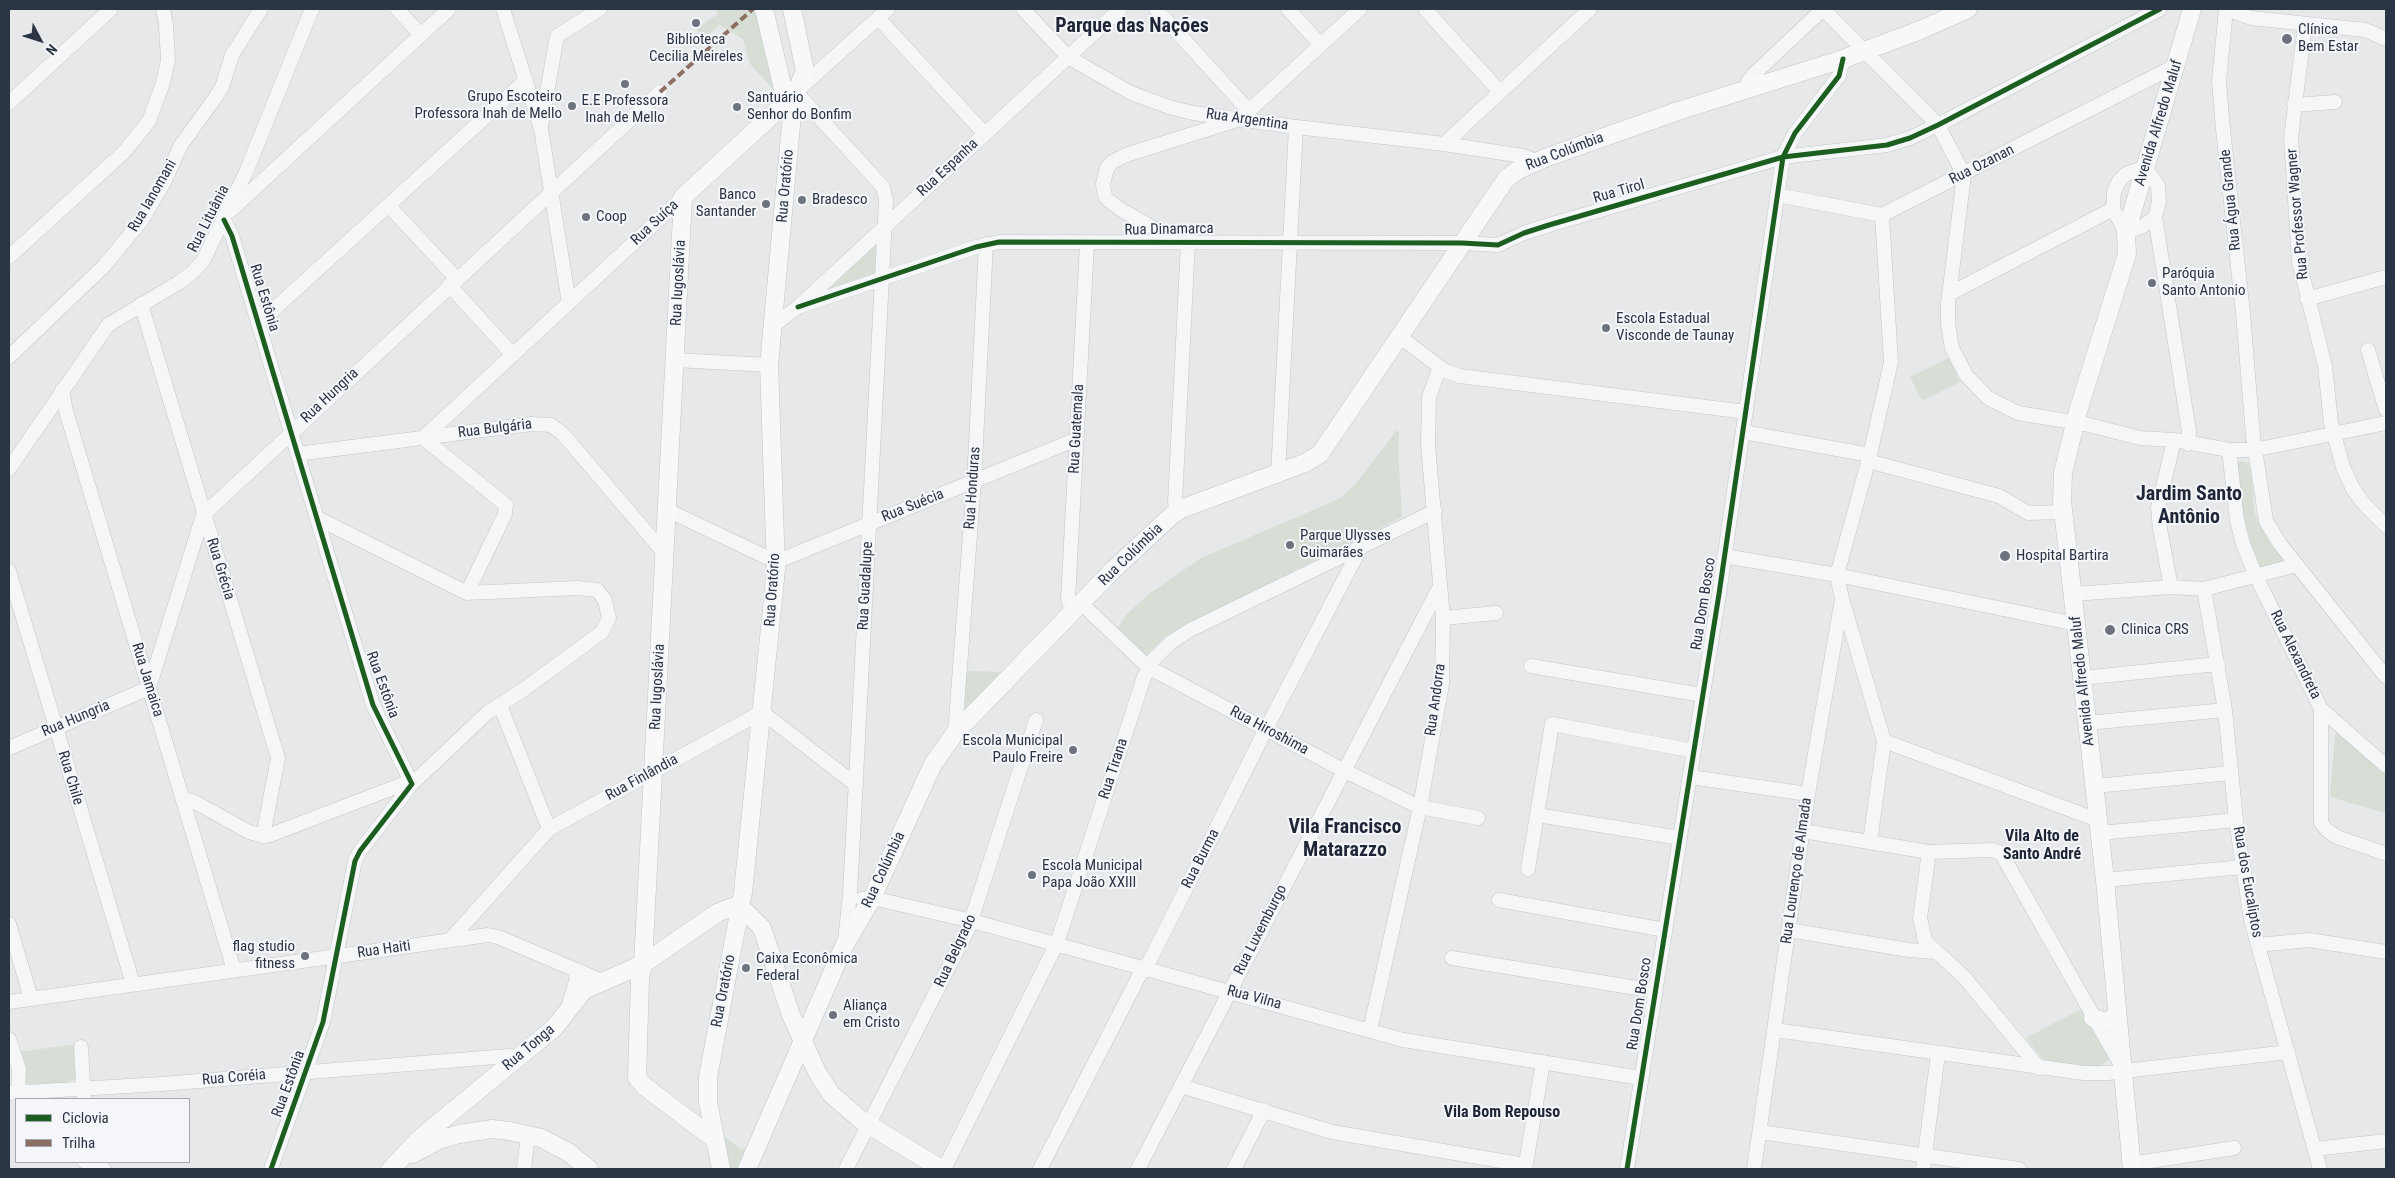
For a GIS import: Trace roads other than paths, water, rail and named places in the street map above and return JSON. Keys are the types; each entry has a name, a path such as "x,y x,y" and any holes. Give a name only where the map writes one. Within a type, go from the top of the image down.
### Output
{"main road":[{"path":"764,9 783,89 782,106"},
{"name":"Rua Oratório","path":"721,1169 708,1102 708,1078 739,917 762,712 776,559 769,365 796,92 803,79 804,63 792,9"},
{"name":"Rua Colúmbia","path":"1854,50 1954,9"},
{"name":"Rua Colúmbia","path":"747,1169 804,1042 844,946 872,898 933,764 955,732 1114,570 1177,512 1306,463 1320,454 1506,179 1518,170 1536,162 1748,86 1854,50 1918,31 1968,9"},
{"name":"Avenida Alfredo Maluf","path":"2131,1167 2105,880 2064,512 2064,467 2075,422 2112,296 2112,283 2192,9"},
{"name":"Rua Suíça","path":"683,197 782,106"},
{"name":"Rua Iugoslávia","path":"683,197 636,1078 714,1139"},
{"path":"602,981 643,964 697,926 723,910 732,907 739,917 758,923 769,946 791,1015 817,1072 831,1094 844,1108 868,1125 943,1169"},
{"name":"Rua Tonga","path":"391,1169 419,1139 554,1028 584,990 602,981"},
{"path":"2093,1018 2104,1022 2116,1017"},
{"path":"452,1113 450,1123 459,1134"},
{"path":"391,1169 420,1148 459,1134 492,1130 528,1134 541,1138 568,1152 589,1169"}],"street":[{"path":"9,101 111,9"},
{"path":"9,257 124,152 149,121 163,83 168,60 166,25 162,9"},
{"name":"Rua Ianomani","path":"9,357 104,266 142,220 164,182 182,145 216,98 232,55 261,9"},
{"name":"Rua Lituânia","path":"9,469 108,325 193,272 211,247 246,172 312,9"},
{"path":"397,9 421,35"},
{"path":"225,217 450,9"},
{"path":"503,9 541,129 568,303"},
{"path":"541,129 557,36 600,9"},
{"name":"Rua Argentina","path":"1023,9 1068,57 1140,97 1193,113 1244,115 1296,127 1450,145 1523,156 1536,162"},
{"name":"Rua Espanha","path":"774,325 798,307 825,291 885,226 1120,9"},
{"path":"1156,9 1244,115"},
{"path":"1288,9 1321,45"},
{"path":"1177,512 1175,502 1183,242 1108,200 1105,196 1103,184 1107,168 1112,162 1126,155 1244,115 1360,9"},
{"path":"1425,9 1500,92"},
{"path":"1450,145 1460,129 1590,9"},
{"path":"1748,86 1823,9 1854,50 1938,125 1964,175 1949,294 1948,324 1952,348 1966,375 1975,387 2008,409 2031,416 2075,422 2140,438 2174,440 2229,450 2254,450 2334,432 2386,423"},
{"name":"Rua Tirol","path":"1462,243 1498,245 1524,233 1549,225 1783,157 1887,145 1938,125 2160,9"},
{"path":"2226,9 2251,18 2365,30 2386,39"},
{"name":"Rua Água Grande","path":"2226,9 2219,80 2254,450 2266,521 2280,544 2386,677"},
{"path":"883,13 985,134"},
{"name":"Rua Suíça","path":"782,106 883,13"},
{"name":"Rua Professor Wagner","path":"2305,24 2294,105 2291,154 2299,261 2325,366 2334,432 2347,479 2364,504 2386,526"},
{"name":"Rua Dom Bosco","path":"1626,1169 1694,752 1783,157 1795,133 1838,76 1854,50"},
{"name":"Rua Ozanan","path":"1882,215 1964,175 2177,65"},
{"path":"258,320 272,311 388,205 527,84 548,83"},
{"name":"Rua Hungria","path":"9,748 149,688 203,515 660,92"},
{"path":"796,92 883,187 900,203 907,206"},
{"path":"2294,105 2335,102"},
{"path":"1278,474 1296,127"},
{"path":"1502,154 1518,170"},
{"path":"2155,217 2127,235 2113,208 2114,192 2119,181 2126,174 2145,167 2155,180 2159,193 2155,217 2189,431 2188,444"},
{"name":"Rua Guadalupe","path":"844,946 850,894 870,524 885,226 886,200 883,187"},
{"path":"1777,195 1882,215 1891,362 1869,458 1837,575"},
{"name":"Rua Suíça","path":"423,438 683,197"},
{"path":"388,205 513,355"},
{"path":"1949,294 2113,208"},
{"name":"Rua Estônia","path":"225,217 258,320 373,705 412,783 357,855 326,1012 307,1071 271,1169"},
{"name":"Rua Dinamarca","path":"825,291 882,278 986,244 1183,242 1462,243"},
{"name":"Rua Honduras","path":"955,732 974,482 986,244"},
{"name":"Rua Guatemala","path":"1077,609 1068,599 1087,244"},
{"path":"2307,299 2386,277"},
{"name":"Rua Grécia","path":"141,304 203,515 278,758 263,836"},
{"path":"1400,336 1451,374 1468,378 1746,412"},
{"path":"2368,350 2386,410"},
{"path":"675,360 769,365"},
{"name":"Rua Andorra","path":"1370,1030 1420,807 1442,684 1442,618 1435,511 1428,445 1431,388 1440,367"},
{"name":"Rua Jamaica","path":"62,390 66,411 234,970"},
{"name":"Rua Bulgária","path":"297,454 531,424 551,425 563,434 664,554"},
{"path":"1743,432 1869,458 1998,496 2028,513 2064,512"},
{"path":"423,438 506,505 505,514 467,593"},
{"name":"Rua Suécia","path":"776,559 788,558 1077,439"},
{"path":"2170,587 2158,508 2174,440"},
{"name":"Rua Alexandreta","path":"2229,450 2239,532 2256,576 2321,709 2321,823 2331,834 2386,854"},
{"path":"667,510 766,557 776,559"},
{"name":"Rua Tirana","path":"943,1169 1057,944 1148,667 1161,651 1185,633 1435,511"},
{"path":"183,799 193,801 249,832 263,836 412,783 473,726 592,641 602,632 609,618 602,594 589,588 467,593 317,518"},
{"name":"Rua Burma","path":"1040,1169 1139,976 1146,968 1266,729 1361,547"},
{"path":"1724,556 1837,575 2076,624"},
{"path":"2073,594 2170,587 2204,589 2297,565"},
{"name":"Rua Chile","path":"9,571 133,984"},
{"name":"Rua Lourenço de Almada","path":"1754,1169 1808,794 1842,599 1837,575"},
{"name":"Rua Luxemburgo","path":"1138,1169 1440,585"},
{"name":"Rua dos Eucaliptos","path":"2204,589 2225,710 2236,820 2251,920 2320,1169"},
{"path":"1842,599 1884,741 1870,842"},
{"name":"Rua Hiroshima","path":"1077,609 1148,667 1343,770 1420,807 1478,818"},
{"path":"1442,618 1496,613"},
{"path":"2082,678 2218,664"},
{"path":"1531,666 1702,695"},
{"path":"500,705 549,829"},
{"path":"2321,709 2386,766"},
{"path":"2087,723 2225,710"},
{"path":"762,712 856,785"},
{"name":"Rua Finlândia","path":"450,940 549,829 762,712"},
{"name":"Rua Belgrado","path":"846,1169 972,921 1036,720"},
{"path":"1528,869 1550,727 1555,723 1694,752"},
{"path":"1884,741 2099,827 2236,820"},
{"path":"2094,786 2231,773"},
{"path":"1690,777 1808,794"},
{"path":"1537,816 1680,838"},
{"path":"1803,831 1929,852 1992,850 2001,853 2121,1068"},
{"path":"1929,852 1920,925 1925,941 1964,977 2038,1068"},
{"path":"2105,880 2243,867"},
{"path":"850,894 861,899 872,898"},
{"name":"Rua Vilna","path":"872,898 972,921 1403,1040 1641,1078"},
{"path":"1499,900 1665,930"},
{"path":"9,924 31,998"},
{"path":"1789,930 1909,950 1936,952"},
{"name":"Rua Haiti","path":"9,1002 488,935 498,937 602,981"},
{"path":"2258,945 2309,940 2386,952"},
{"path":"1452,958 1655,991"},
{"path":"565,1015 577,978 574,969"},
{"path":"1775,1030 2084,1073 2288,1052"},
{"path":"9,1039 19,1070 13,1093"},
{"path":"81,1047 84,1094"},
{"path":"1923,1169 1938,1054"},
{"name":"Rua Coréia","path":"13,1093 84,1094 307,1071 508,1056 519,1057"},
{"path":"1181,1086 1332,1132 1525,1167 1543,1062"},
{"path":"1234,1169 1264,1110"},
{"path":"1760,1132 2019,1169"},
{"path":"524,1169 528,1134"},
{"path":"2315,1149 2386,1141"},
{"path":"2131,1167 2234,1148"},
{"path":"88,1163 104,1169"}],"place":[{"name":"Biblioteca Cecilia Meireles","path":"696,23"},
{"name":"Clínica Bem Estar","path":"2287,39"},
{"name":"E.E Professora Inah de Mello","path":"625,84"},
{"name":"Grupo Escoteiro Professora Inah de Mello","path":"572,106"},
{"name":"Santuário Senhor do Bonfim","path":"737,107"},
{"name":"Bradesco","path":"802,200"},
{"name":"Banco Santander","path":"766,204"},
{"name":"Coop","path":"586,217"},
{"name":"Paróquia Santo Antonio","path":"2152,283"},
{"name":"Escola Estadual Visconde de Taunay","path":"1606,328"},
{"name":"Parque Ulysses Guimarães","path":"1290,545"},
{"name":"Hospital Bartira","path":"2005,556"},
{"name":"Clinica CRS","path":"2110,630"},
{"name":"Escola Municipal Paulo Freire","path":"1073,750"},
{"name":"Escola Municipal Papa João XXIII","path":"1032,875"},
{"name":"flag studio fitness","path":"305,956"},
{"name":"Caixa Econômica Federal","path":"746,968"},
{"name":"Aliança em Cristo","path":"833,1015"}],"district":[{"name":"Parque das Nações","path":"1132,27"},
{"name":"Jardim Santo Antônio","path":"2189,506"},
{"name":"Vila Francisco Matarazzo","path":"1345,840"},
{"name":"Vila Alto de Santo André","path":"2042,846"},
{"name":"Vila Bom Repouso","path":"1502,1113"}]}
